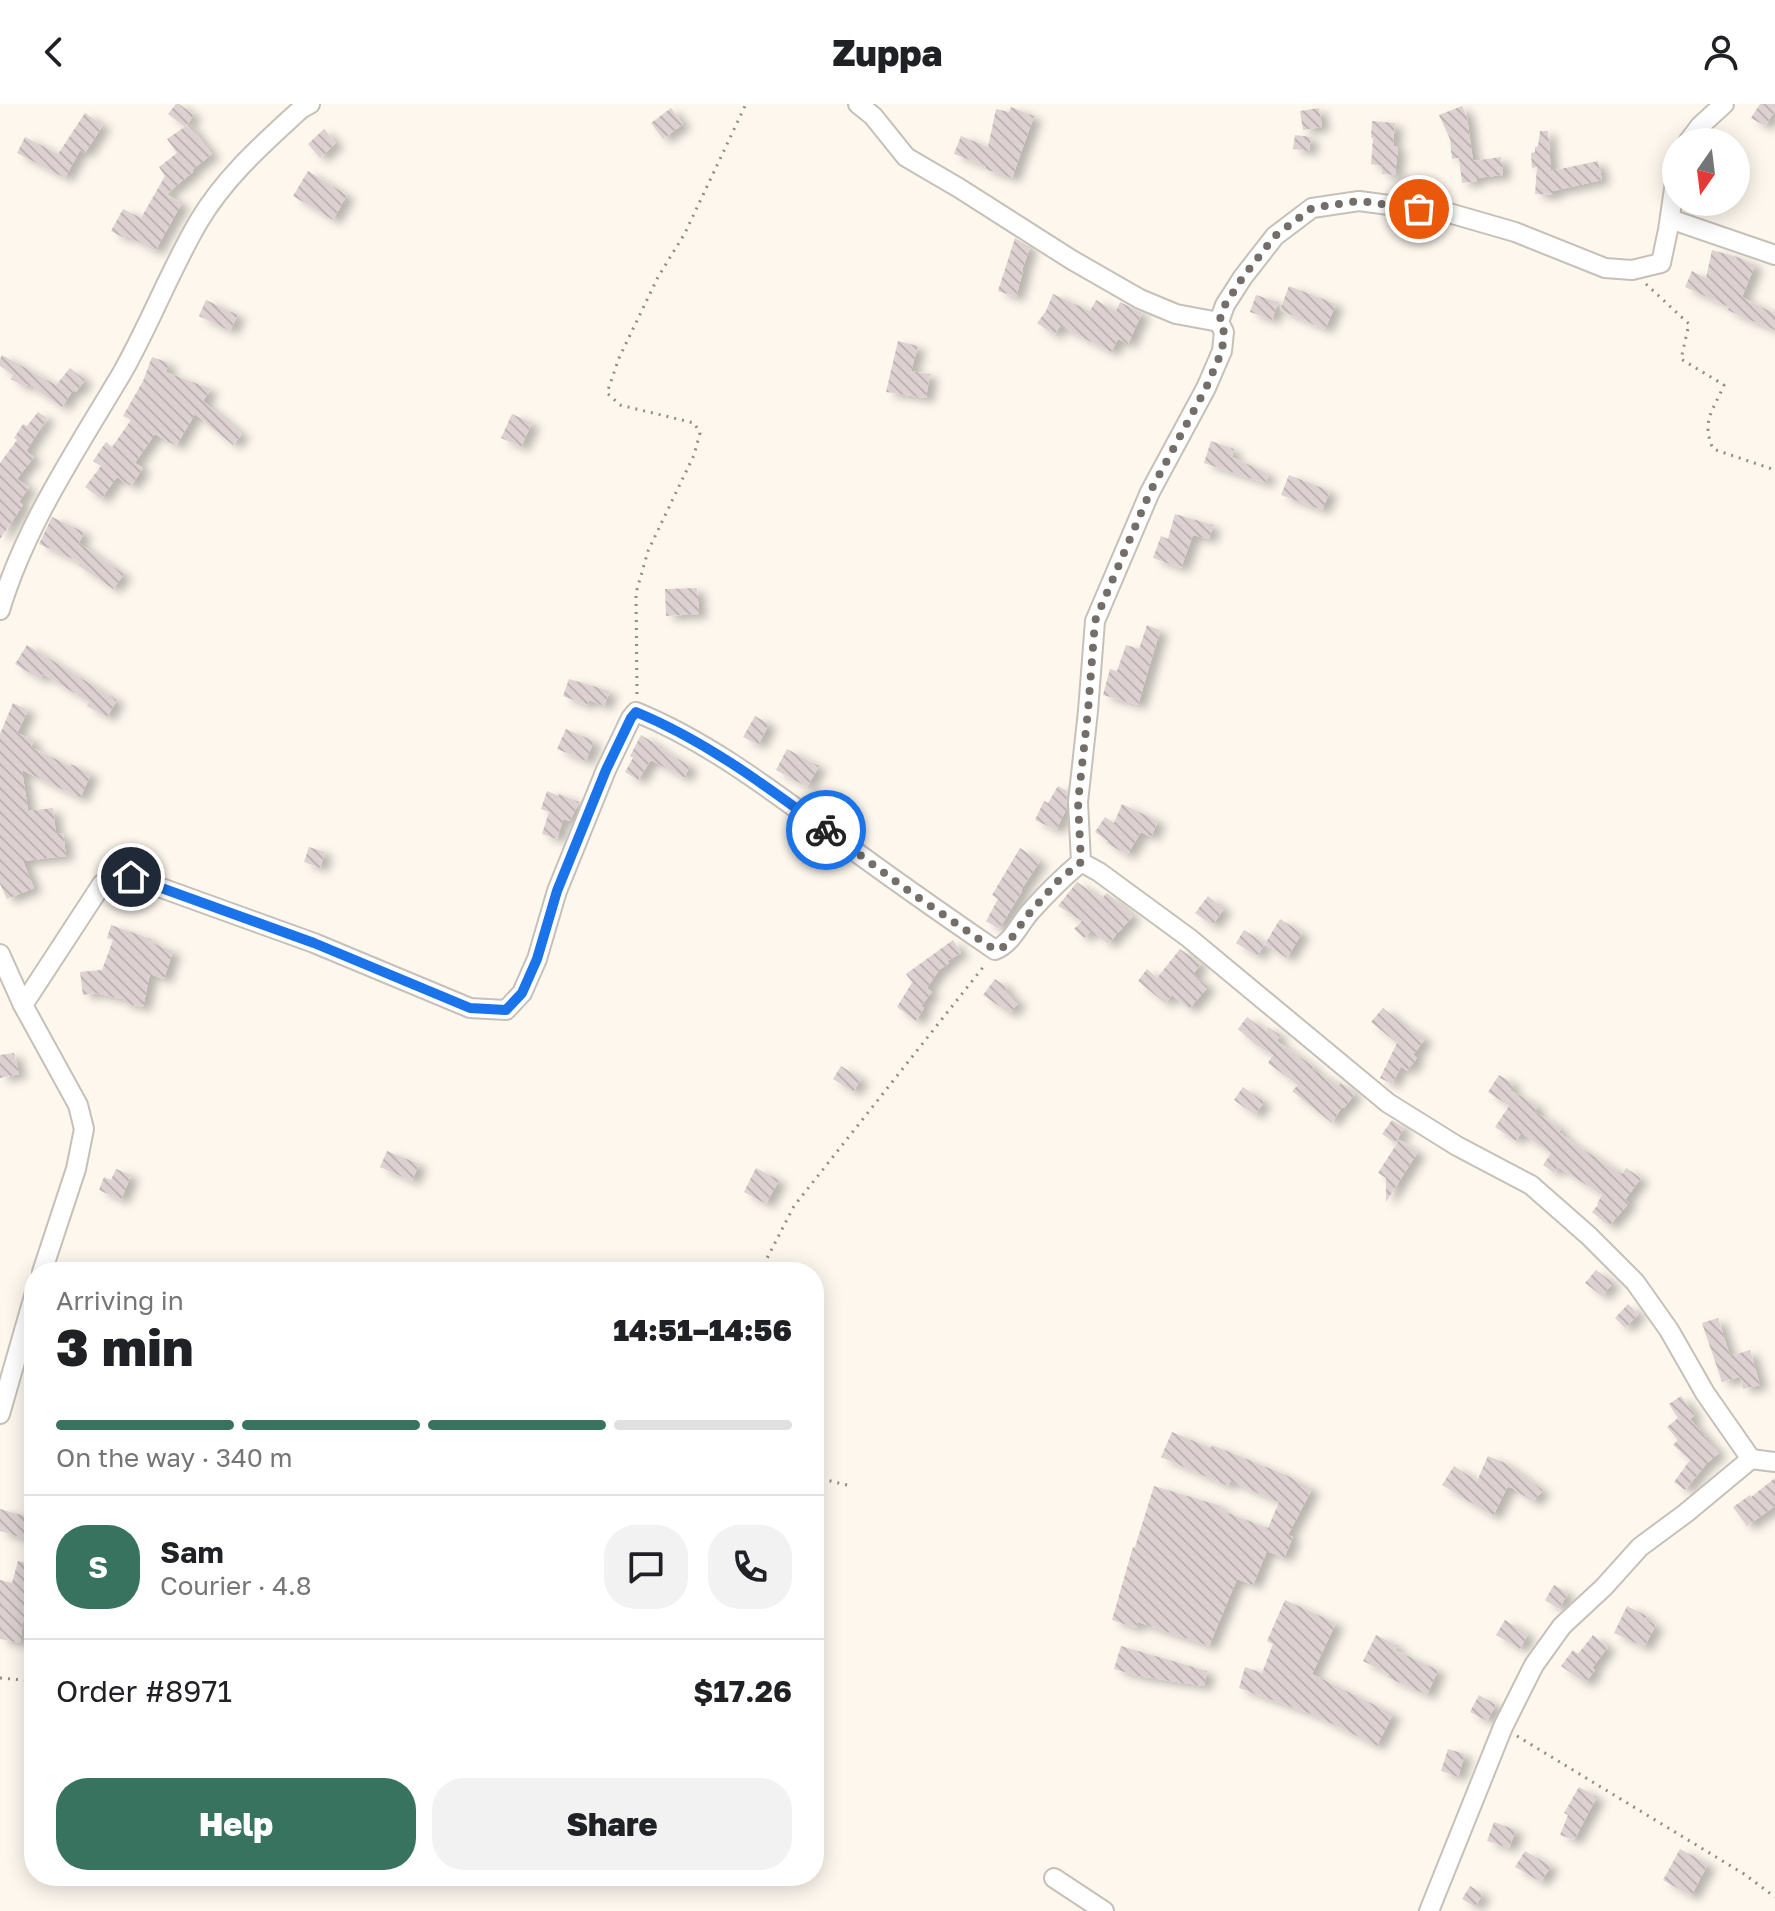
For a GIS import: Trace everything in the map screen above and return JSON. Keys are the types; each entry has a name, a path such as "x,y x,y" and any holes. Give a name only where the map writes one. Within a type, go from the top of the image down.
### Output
{"street":[{"path":"0,610 4,576 129,361 200,219 233,172 310,104"},
{"path":"858,104 873,116 906,157 1072,260 1140,299 1176,314 1219,322"},
{"path":"1698,128 1724,104"},
{"path":"1081,862 1078,802 1095,621 1150,492 1206,388 1222,351 1224,332 1219,322 1225,305 1275,236 1312,208 1359,201 1449,213 1515,232 1605,268 1632,270 1661,263 1670,216"},
{"path":"1670,219 1775,255"},
{"path":"23,1005 102,884 116,876 131,877 314,943 470,1008 506,1010 522,993 537,959 557,891 606,770 636,712 669,726 722,756 995,950 1006,946 1058,881 1081,862"},
{"path":"1081,862 1189,938 1388,1103 1457,1146 1531,1185 1589,1236 1635,1282 1751,1459"},
{"path":"0,954 23,1005 78,1105 84,1129 76,1169 45,1262"},
{"path":"0,1414 24,1331"},
{"path":"1429,1911 1503,1727 1534,1665 1562,1626 1604,1587 1640,1547 1751,1459 1775,1462"},
{"path":"1054,1878 1104,1911"}],"path":[{"path":"636,712 636,593 648,551 694,455 700,433 694,423 620,405 607,393 619,358 658,277 685,233 746,104"},
{"path":"1632,270 1689,324 1681,359 1724,385 1707,424 1706,434 1713,449 1775,470"},
{"path":"765,1262 794,1206 995,950"},
{"path":"824,1479 851,1486"},
{"path":"0,1678 24,1680"},
{"path":"1503,1727 1744,1874 1775,1897"}],"building":[{"path":"176,104 194,115 185,127 168,114"},
{"path":"1760,104 1775,104 1775,110 1765,126 1751,118"},
{"path":"1462,106 1467,117 1473,161 1501,157 1503,175 1462,183 1459,158 1452,159 1450,139 1439,115"},
{"path":"1011,107 1034,116 1012,178 954,154 961,136 988,147 996,109 1009,112"},
{"path":"671,108 683,124 663,139 651,123"},
{"path":"1319,108 1322,127 1303,130 1300,111"},
{"path":"85,113 103,125 85,153 80,150 65,178 17,153 25,137 58,154"},
{"path":"1372,121 1395,123 1393,146 1398,147 1395,175 1382,174 1382,166 1371,164"},
{"path":"189,124 212,154 166,194 182,203 155,251 126,235 124,238 111,231 123,209 141,218 165,176 159,167 177,153 167,139"},
{"path":"324,129 336,143 320,158 308,144"},
{"path":"1540,131 1548,131 1551,171 1598,161 1602,180 1553,191 1553,195 1535,194 1537,167 1532,168 1531,153 1538,146"},
{"path":"1295,135 1311,137 1309,151 1293,149"},
{"path":"308,171 347,195 333,220 293,196"},
{"path":"1015,238 1030,247 1016,297 998,291"},
{"path":"1712,250 1755,265 1742,297 1775,314 1775,330 1740,316 1728,310 1729,307 1685,287 1692,271 1706,278"},
{"path":"1289,286 1336,304 1325,329 1280,310"},
{"path":"1053,294 1090,311 1096,300 1116,311 1120,302 1142,313 1128,344 1118,339 1111,352 1060,326 1054,335 1037,323"},
{"path":"1256,295 1278,302 1272,320 1250,312"},
{"path":"206,300 238,315 230,331 199,316"},
{"path":"898,341 918,346 911,371 930,374 926,398 886,392"},
{"path":"2,355 56,385 70,368 85,380 76,392 73,390 62,407 27,384 25,387 11,379 13,375 0,366"},
{"path":"152,357 169,363 166,372 211,389 203,401 242,434 233,445 195,414 176,446 155,434 135,463 143,468 131,486 117,477 101,499 85,487 101,466 93,461 106,442 112,447 131,420 123,416 143,381"},
{"path":"38,412 47,418 26,451 34,457 17,479 29,487 19,502 23,505 0,539 0,463 17,440 14,438 23,424 27,426"},
{"path":"512,414 532,423 521,447 501,438"},
{"path":"1211,441 1234,449 1232,457 1269,474 1265,483 1204,463"},
{"path":"1289,475 1330,491 1322,510 1281,495"},
{"path":"1175,514 1213,525 1209,539 1193,535 1181,568 1153,558 1161,536 1168,539"},
{"path":"52,517 84,532 79,543 124,574 113,589 78,565 80,562 39,544"},
{"path":"697,588 699,614 666,616 665,589"},
{"path":"1147,625 1160,630 1138,705 1103,695 1110,669 1117,671 1126,645 1139,649"},
{"path":"27,645 117,700 107,717 87,706 89,702 43,674 40,679 15,664"},
{"path":"569,679 610,691 604,706 589,700 587,705 563,696"},
{"path":"13,703 28,710 17,733 34,740 31,747 91,774 80,798 22,770 28,811 53,808 56,834 63,833 66,856 23,861 34,888 7,899 0,884 0,734"},
{"path":"755,716 769,724 758,745 743,737"},
{"path":"566,729 594,741 586,761 557,749"},
{"path":"641,735 690,766 684,778 651,760 638,780 625,772"},
{"path":"787,749 819,766 807,787 776,770"},
{"path":"1058,786 1067,791 1066,810 1056,830 1035,820 1044,801 1048,803"},
{"path":"547,791 579,802 570,821 563,819 557,839 542,834 549,812 541,809"},
{"path":"1122,804 1158,821 1151,837 1141,832 1127,855 1095,832 1105,817 1114,823"},
{"path":"309,847 325,852 320,868 304,862"},
{"path":"1020,848 1040,861 999,929 986,921 998,899 992,895"},
{"path":"1077,882 1101,899 1107,893 1133,916 1108,944 1092,930 1084,938 1074,929 1082,921 1058,906"},
{"path":"1208,896 1224,909 1212,925 1195,913"},
{"path":"1280,919 1302,933 1287,958 1265,944"},
{"path":"111,925 151,939 150,942 173,951 164,979 150,974 143,1007 95,993 83,995 80,972 102,970 113,940 107,938"},
{"path":"1244,930 1265,944 1257,956 1236,943"},
{"path":"953,940 961,953 947,961 949,963 939,970 927,988 932,992 921,1006 924,1008 916,1021 897,1007 913,981 906,974"},
{"path":"1180,949 1201,964 1193,974 1208,987 1189,1009 1172,995 1165,1003 1138,981 1147,969 1157,978"},
{"path":"995,979 1007,987 1005,990 1019,1003 1009,1013 983,995"},
{"path":"1383,1008 1425,1039 1413,1055 1417,1058 1407,1071 1401,1066 1392,1084 1380,1078 1397,1043 1371,1022"},
{"path":"1247,1017 1265,1031 1268,1027 1280,1035 1277,1041 1314,1067 1312,1069 1339,1085 1341,1083 1355,1094 1332,1123 1292,1091 1298,1085 1268,1063 1273,1055 1238,1029"},
{"path":"14,1053 19,1074 0,1078 0,1055"},
{"path":"841,1066 861,1079 853,1092 833,1079"},
{"path":"1499,1075 1514,1084 1510,1090 1538,1106 1535,1112 1561,1128 1559,1132 1573,1143 1622,1174 1626,1168 1641,1178 1625,1200 1629,1203 1609,1226 1592,1212 1602,1195 1558,1167 1554,1173 1543,1165 1551,1153 1521,1133 1516,1141 1495,1127 1509,1106 1488,1092"},
{"path":"1243,1087 1264,1102 1255,1115 1234,1100"},
{"path":"1392,1120 1404,1128 1395,1143 1382,1134"},
{"path":"1399,1140 1418,1152 1386,1202 1386,1178 1378,1173"},
{"path":"387,1151 419,1164 412,1181 380,1167"},
{"path":"756,1168 779,1180 766,1204 744,1192"},
{"path":"116,1169 131,1175 121,1200 99,1190 104,1177 111,1180"},
{"path":"1596,1270 1613,1283 1602,1296 1585,1283"},
{"path":"1628,1304 1639,1314 1625,1328 1615,1318"},
{"path":"1718,1318 1730,1356 1750,1350 1760,1385 1743,1389 1740,1377 1722,1382 1702,1323"},
{"path":"1681,1396 1695,1415 1690,1419 1719,1453 1685,1490 1674,1482 1690,1460 1673,1445 1678,1440 1667,1427 1678,1418 1669,1404"},
{"path":"1172,1432 1286,1475 1312,1489 1288,1535 1293,1537 1284,1558 1267,1551 1253,1585 1237,1579 1209,1646 1138,1622 1136,1628 1112,1620 1154,1486 1221,1506 1220,1510 1268,1528 1279,1502 1230,1481 1228,1486 1161,1457"},
{"path":"1488,1456 1505,1463 1543,1490 1533,1502 1508,1486 1493,1516 1442,1485 1454,1466 1477,1481"},
{"path":"1775,1478 1775,1506 1747,1526 1733,1507"},
{"path":"0,1509 24,1516 24,1538 0,1531"},
{"path":"18,1561 24,1562 24,1616 20,1643 0,1639 0,1580 12,1583"},
{"path":"1554,1585 1568,1593 1559,1609 1545,1600"},
{"path":"1285,1600 1336,1623 1312,1674 1393,1714 1377,1746 1314,1715 1239,1688 1245,1667 1262,1673 1273,1644 1267,1641"},
{"path":"1627,1606 1647,1616 1645,1619 1656,1625 1644,1647 1614,1633"},
{"path":"1505,1620 1528,1634 1520,1649 1496,1635"},
{"path":"1376,1635 1398,1646 1395,1650 1438,1670 1427,1695 1387,1677 1389,1674 1363,1661"},
{"path":"1593,1635 1608,1647 1585,1683 1561,1666 1573,1650 1578,1654"},
{"path":"1121,1646 1207,1671 1204,1686 1138,1676 1114,1669"},
{"path":"1479,1695 1496,1705 1487,1721 1470,1712"},
{"path":"1448,1749 1465,1754 1458,1777 1441,1771"},
{"path":"1579,1787 1597,1797 1574,1840 1560,1835 1568,1815 1564,1813"},
{"path":"1494,1822 1516,1830 1509,1848 1487,1841"},
{"path":"1680,1849 1708,1864 1691,1896 1663,1880"},
{"path":"1525,1851 1551,1866 1541,1882 1515,1867"},
{"path":"1470,1886 1483,1894 1475,1907 1462,1899"}],"way so far":[{"path":"826,830 995,950 1006,946 1058,881 1081,862 1078,802 1095,621 1150,492 1206,388 1222,351 1224,332 1219,322 1225,305 1275,236 1312,208 1359,201 1419,209"}],"route":[{"path":"131,877 314,943 470,1008 506,1010 522,993 537,959 557,891 606,770 636,712 669,726 722,756 826,830"}]}
